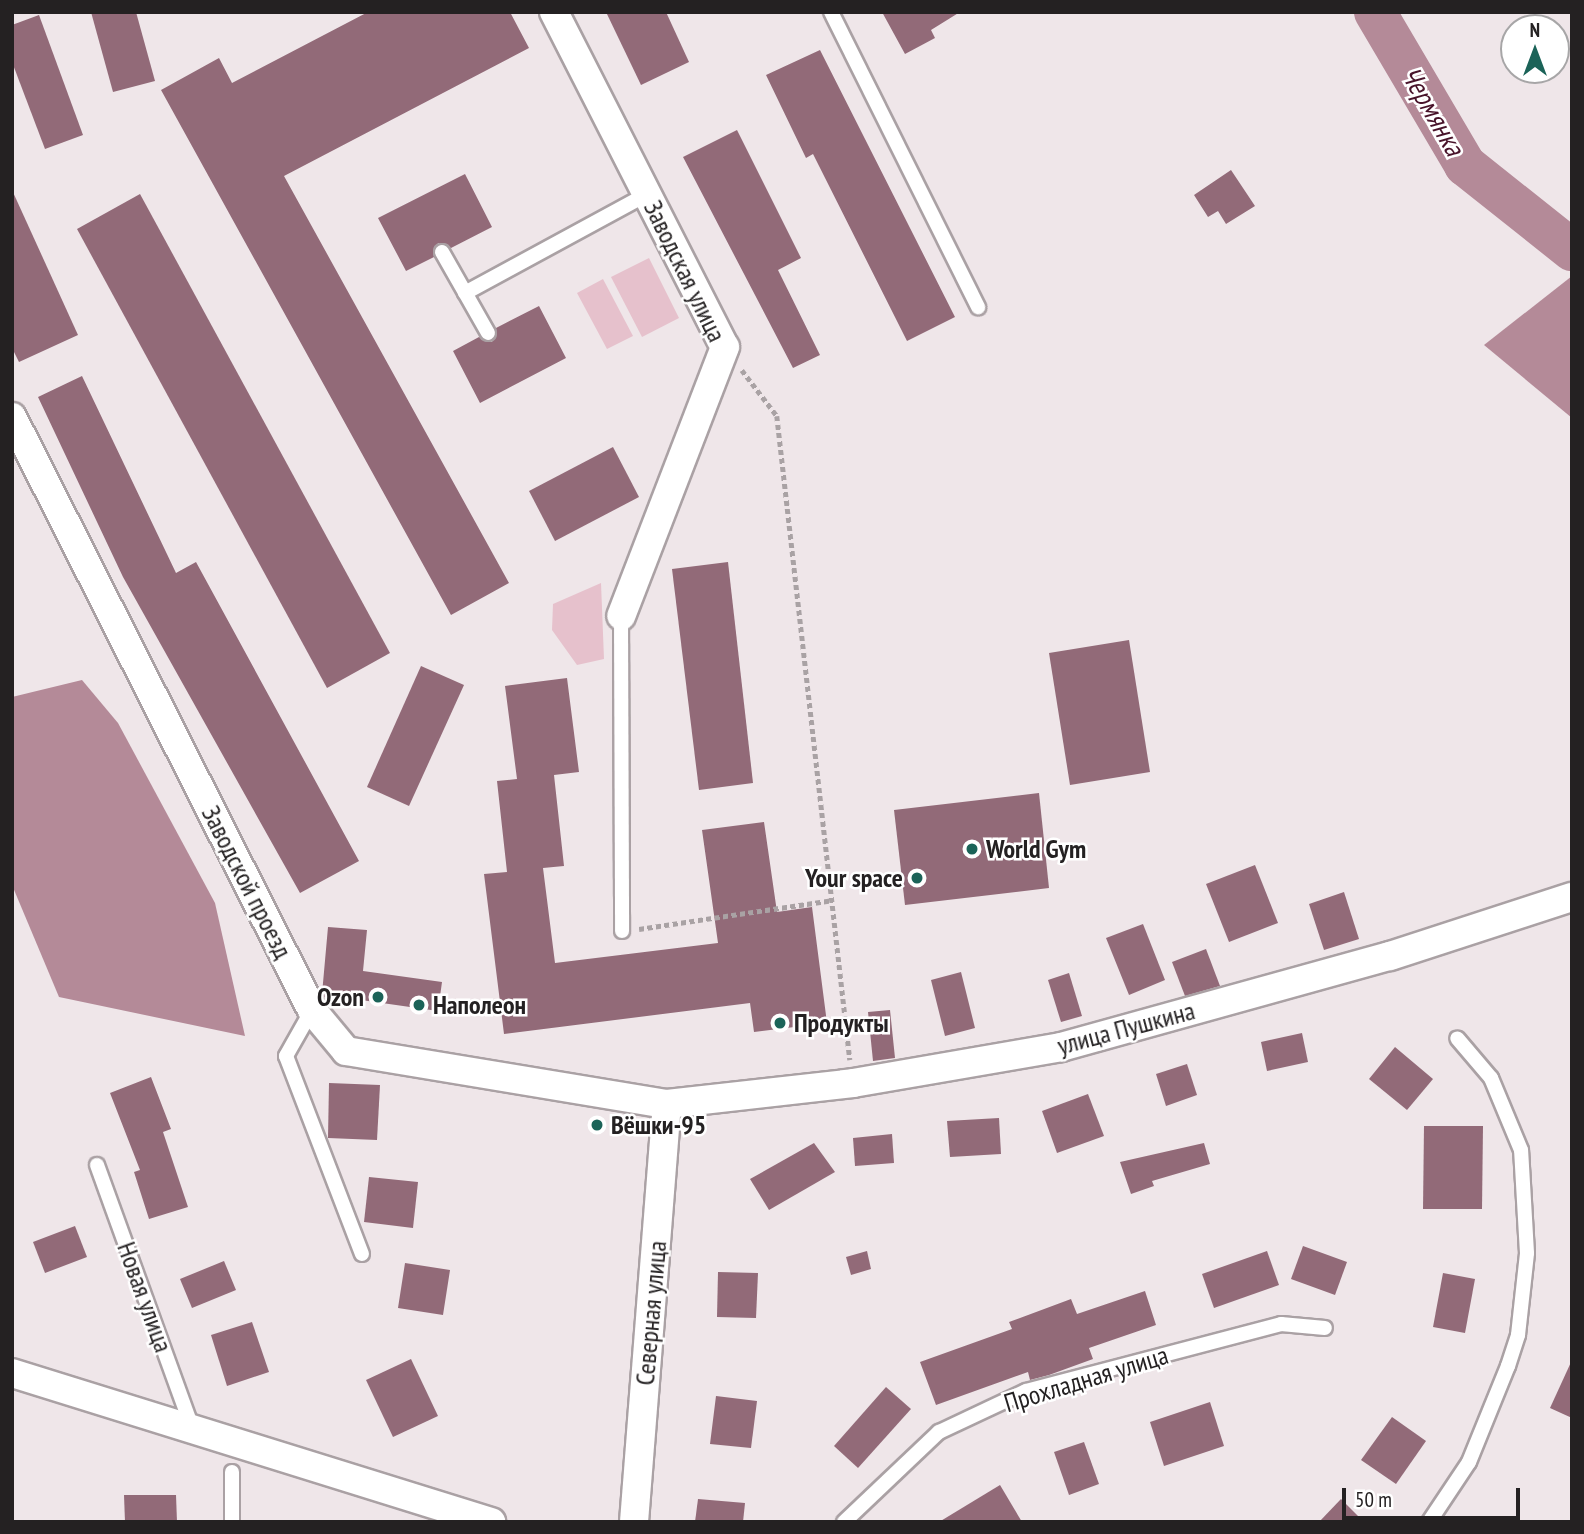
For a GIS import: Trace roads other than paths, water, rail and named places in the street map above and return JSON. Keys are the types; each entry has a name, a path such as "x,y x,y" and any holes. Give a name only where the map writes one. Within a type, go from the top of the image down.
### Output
{"street":[{"name":"Заводская улица","path":"554,12 725,347 621,615"},
{"name":"Заводской проезд","path":"12,416 312,1010 346,1051 667,1104"},
{"name":"улица Пушкина","path":"667,1104 853,1083 1061,1047 1390,956 1572,897"},
{"name":"Северная улица","path":"634,1522 667,1104"},
{"path":"12,1373 491,1522"}],"lane":[{"path":"831,12 978,307"},
{"path":"465,293 647,194"},
{"path":"442,252 488,333"},
{"path":"621,615 622,931"},
{"path":"312,1010 286,1056 362,1254"},
{"path":"1429,1522 1469,1462 1508,1366 1518,1335 1527,1253 1521,1150 1491,1078 1457,1038"},
{"name":"Новая улица","path":"97,1165 194,1430"},
{"name":"Прохладная улица","path":"844,1522 939,1432 1027,1391 1281,1324 1325,1328"},
{"path":"232,1472 232,1522"}],"waterway":[{"name":"Чермянка","path":"1375,12 1465,165 1572,250"}],"place":[{"name":"World Gym","path":"972,849"},
{"name":"Your space","path":"917,878"},
{"name":"Ozon","path":"378,997"},
{"name":"Наполеон","path":"419,1005"},
{"name":"Продукты","path":"780,1023"},
{"name":"Вёшки-95","path":"597,1125"}]}
